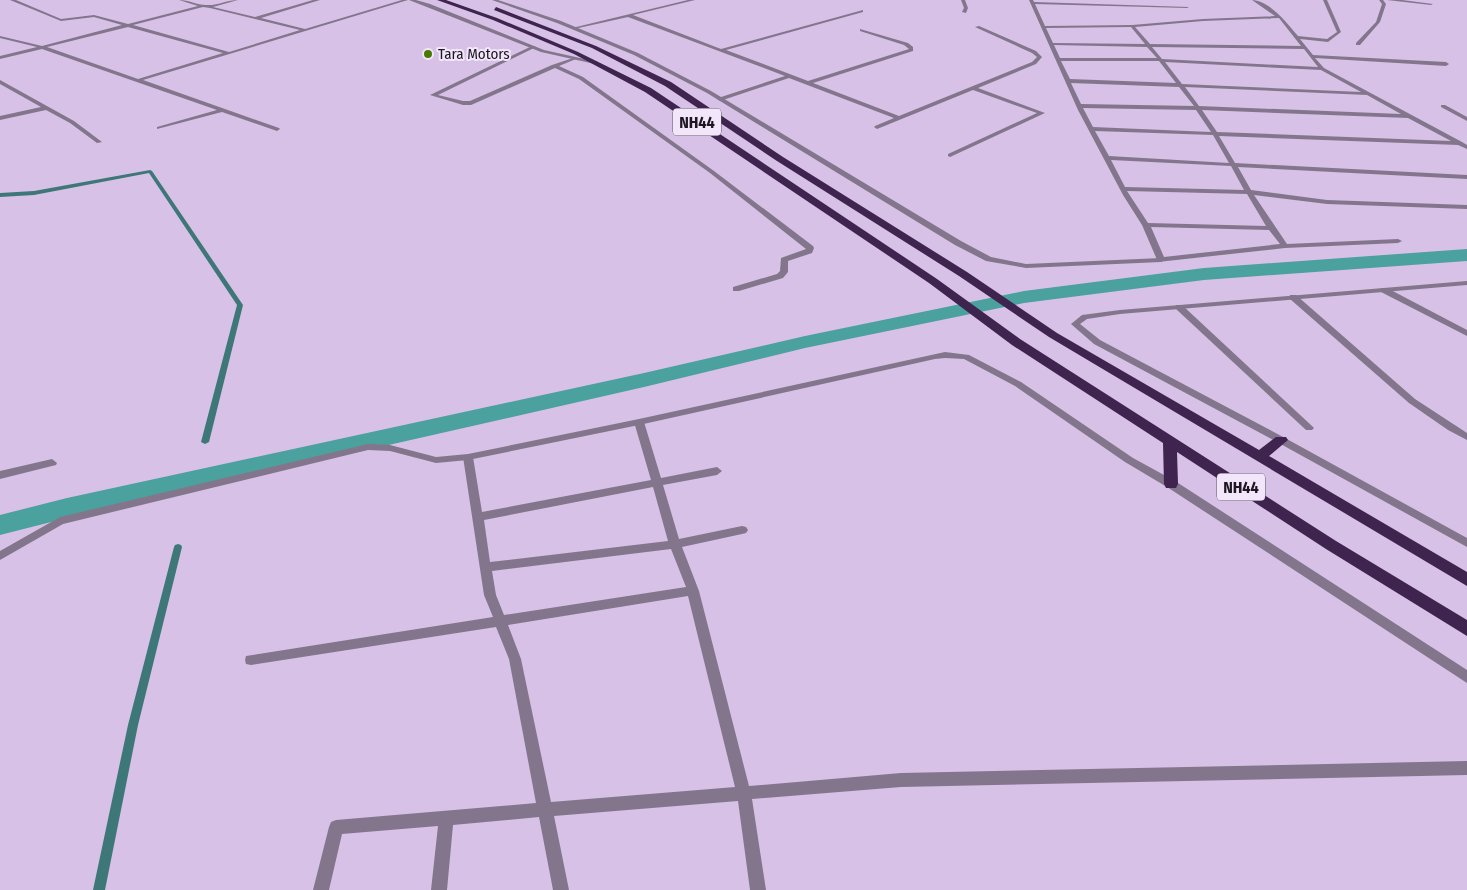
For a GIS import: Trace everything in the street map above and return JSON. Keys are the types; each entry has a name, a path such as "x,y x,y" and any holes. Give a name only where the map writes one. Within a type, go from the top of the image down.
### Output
{"highway":[{"name":"NH44","path":"440,0 495,19 595,62 648,90 933,281 1016,342 1331,545 1467,629"},
{"name":"NH44","path":"485,6 594,47 668,84 780,159 963,274 1053,335 1467,580"},
{"path":"1259,457 1281,440"},
{"path":"1170,441 1171,484"}],"street":[{"path":"12,0 61,20 91,16 228,53"},
{"path":"138,0 149,0"},
{"path":"181,0 304,30"},
{"path":"0,58 126,25 236,0"},
{"path":"256,18 318,0"},
{"path":"139,80 406,0"},
{"path":"411,0 534,47 595,62"},
{"path":"494,0 574,28 636,54 720,99 958,243 989,259 1026,266 1161,260 1285,246 1398,241"},
{"path":"574,28 693,0"},
{"path":"963,0 966,8 964,12"},
{"path":"1178,0 1192,11"},
{"path":"1254,0 1280,17 1322,69"},
{"path":"1296,37 1328,41 1339,32 1324,0"},
{"path":"1358,44 1378,22 1384,4 1381,0"},
{"path":"1389,0 1431,4"},
{"path":"1161,260 1146,225 1123,189 1079,106 1032,2 1186,7"},
{"path":"721,50 861,11"},
{"path":"628,15 900,118"},
{"path":"1197,16 1203,20"},
{"path":"1044,27 1132,26 1203,20 1280,17"},
{"path":"1132,26 1161,60 1215,134 1270,228 1285,246"},
{"path":"877,127 1034,63 1040,57 1034,52 977,27"},
{"path":"809,83 911,50 911,47 906,44 862,30"},
{"path":"0,37 42,47 278,129"},
{"path":"1051,44 1148,44 1305,48"},
{"path":"534,47 433,95 463,103 471,103 574,58"},
{"path":"1312,56 1446,64"},
{"path":"1058,59 1161,60 1322,69 1467,147"},
{"path":"554,66 581,78 712,172 810,248 809,251 784,260 782,275 736,289"},
{"path":"720,99 790,76"},
{"path":"1068,81 1370,94"},
{"path":"0,82 72,122 99,142"},
{"path":"950,155 1042,113 973,88"},
{"path":"1079,106 1196,108 1409,116"},
{"path":"1443,106 1467,119"},
{"path":"0,118 46,108"},
{"path":"159,128 222,110"},
{"path":"1091,129 1460,143"},
{"path":"1107,158 1467,178"},
{"path":"1123,189 1248,192 1327,202 1467,207"},
{"path":"1146,225 1270,228"},
{"path":"1467,283 1179,306 1085,317 1076,324 1097,342 1281,440 1467,543"},
{"path":"1384,290 1467,333"},
{"path":"1293,297 1412,401 1467,437"},
{"path":"1179,306 1309,428"},
{"path":"0,556 60,521 368,447 390,448 436,460 468,457 639,422 935,356 956,355 975,360 1025,388 1129,460 1171,484 1467,677"},
{"path":"639,422 675,544 693,591 744,793 758,890"},
{"path":"468,457 490,595 515,659 561,890"},
{"path":"0,475 52,463"},
{"path":"478,517 717,471"},
{"path":"486,566 675,544 742,530"},
{"path":"251,660 693,591"},
{"path":"321,890 336,827 901,780 1467,768"},
{"path":"439,890 446,817"}],"waterway":[{"path":"0,195 34,193 150,171 240,305 205,442"},
{"path":"0,525 67,508 644,380 805,342 1024,297 1204,274 1467,255"},
{"path":"99,890 133,725 178,547"}],"place":[{"name":"Tara Motors","path":"428,54"}]}
